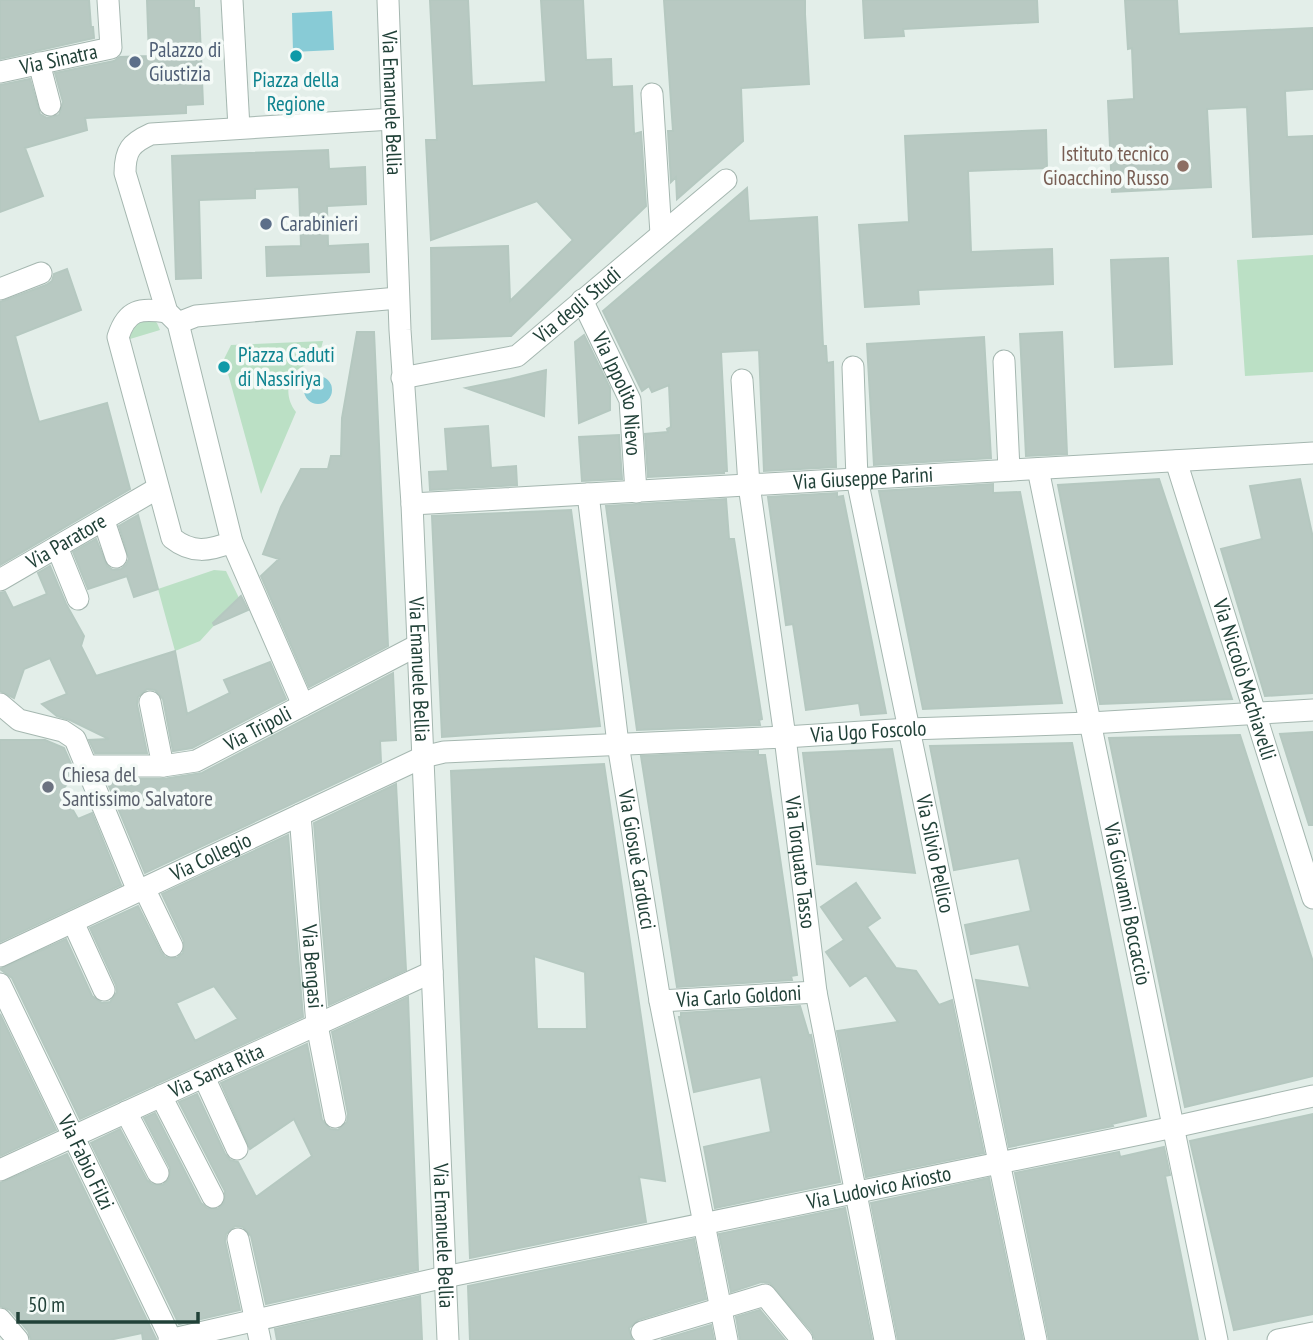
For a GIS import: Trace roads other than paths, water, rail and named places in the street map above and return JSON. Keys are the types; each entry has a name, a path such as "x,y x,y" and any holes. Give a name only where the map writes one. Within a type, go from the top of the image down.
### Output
{"street":[{"name":"Via Sinatra","path":"0,72 111,48 108,0"},
{"path":"233,0 239,128"},
{"name":"Via Emanuele Bellia","path":"388,0 398,298 412,504 448,1340"},
{"path":"38,63 50,105"},
{"path":"652,94 661,234"},
{"path":"303,705 232,542 172,317 125,173 125,160 134,141 151,134 392,119"},
{"name":"Via degli Studi","path":"402,378 517,356 726,180"},
{"path":"0,289 41,274"},
{"path":"232,542 199,551 183,547 172,538 118,337 124,321 134,313 149,310 172,317 196,316 398,298"},
{"name":"Via Ippolito Nievo","path":"582,300 630,400 636,492"},
{"path":"1004,361 1009,470"},
{"name":"Via Silvio Pellico","path":"853,367 857,479 1036,1340"},
{"name":"Via Torquato Tasso","path":"742,380 749,485 785,737 816,992 885,1340"},
{"name":"Via Giuseppe Parini","path":"412,504 1313,453"},
{"name":"Via Niccolò Machiavelli","path":"1176,461 1313,898"},
{"name":"Via Giovanni Boccaccio","path":"1038,469 1217,1340"},
{"name":"Via Paratore","path":"0,580 158,488"},
{"name":"Via Giosuè Carducci","path":"588,494 618,744 660,1001 727,1340"},
{"path":"104,521 116,557"},
{"path":"57,547 78,599"},
{"name":"Via Tripoli","path":"86,766 163,766 196,761 418,645"},
{"path":"150,702 163,766"},
{"path":"0,704 9,720 63,730 75,739 141,890 172,946"},
{"name":"Via Ugo Foscolo","path":"423,757 444,752 909,729 1090,723 1313,710"},
{"name":"Via Collegio","path":"0,956 423,757"},
{"name":"Via Bengasi","path":"300,815 317,1025 335,1117"},
{"path":"73,922 104,990"},
{"name":"Via Santa Rita","path":"0,1170 432,972"},
{"name":"Via Fabio Filzi","path":"0,984 170,1340"},
{"name":"Via Carlo Goldoni","path":"660,1001 816,992"},
{"path":"204,1077 237,1149"},
{"path":"161,1096 213,1197"},
{"name":"Via Ludovico Ariosto","path":"170,1340 258,1330 445,1277 1313,1096"},
{"path":"126,1112 158,1173"},
{"path":"238,1239 258,1330"},
{"path":"642,1332 765,1295 803,1340"},
{"path":"0,1320 18,1340"},
{"path":"1278,1340 1313,1333"}],"water":[{"path":"332,11 334,50 293,52 292,13"},
{"path":"318,376 328,380 332,390 328,400 318,404 308,400 304,390 308,380"}],"place":[{"name":"Piazza della Regione","path":"296,56"},
{"name":"Palazzo di Giustizia","path":"135,62"},
{"name":"Istituto tecnico Gioacchino Russo","path":"1183,166"},
{"name":"Carabinieri","path":"266,224"},
{"name":"Piazza Caduti di Nassiriya","path":"224,367"},
{"name":"Chiesa del Santissimo Salvatore","path":"48,787"}]}
